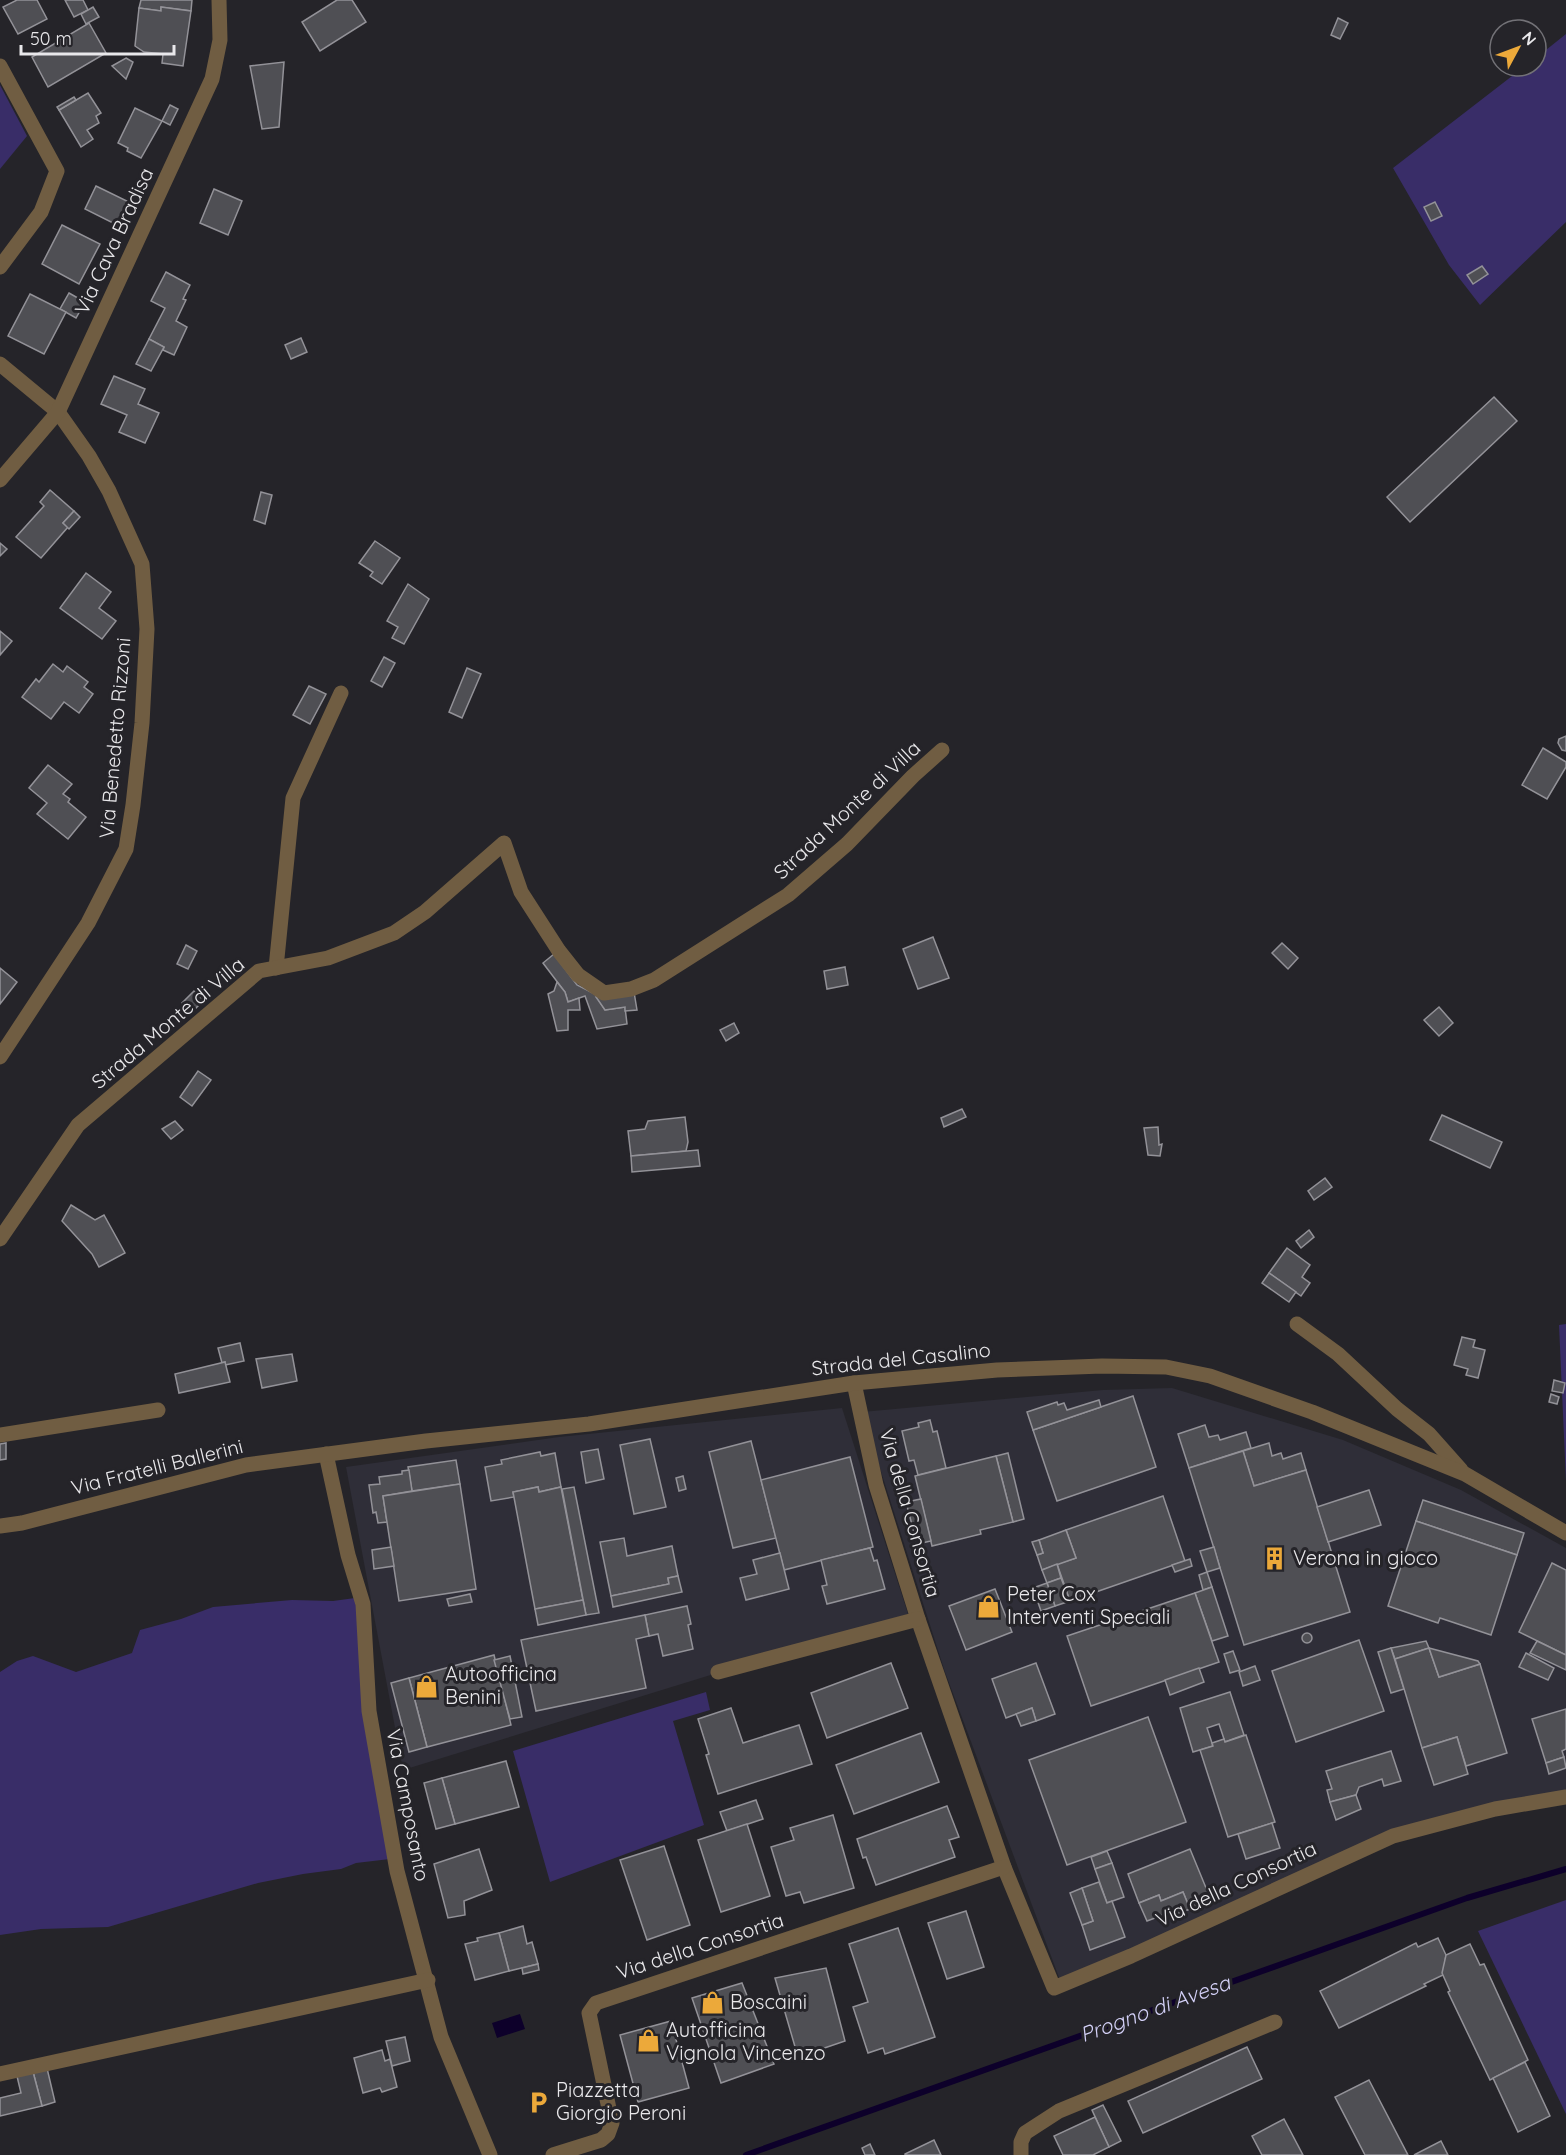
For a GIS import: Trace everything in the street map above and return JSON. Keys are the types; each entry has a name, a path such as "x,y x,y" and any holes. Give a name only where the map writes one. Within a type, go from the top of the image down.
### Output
{"street":[{"name":"Via Cava Bradisa","path":"0,480 58,412 212,79 219,40 219,0"},
{"path":"0,66 57,171 41,212 0,267"},
{"name":"Via Benedetto Rizzoni","path":"0,364 58,412 109,491 142,564 147,629 142,723 134,806 126,849 88,923 0,1058"},
{"path":"276,968 293,798 341,693"},
{"name":"Strada Monte di Villa","path":"0,1239 78,1125 259,971 328,958 394,933 425,912 504,843 521,892 559,951 578,975 604,993 631,989 654,980 788,895 847,844 913,776 942,750"},
{"name":"Strada del Casalino","path":"1297,1324 1338,1354 1397,1409 1429,1434 1465,1474"},
{"name":"Strada del Casalino","path":"326,1454 589,1424 854,1383 997,1370 1102,1366 1166,1368 1210,1376 1402,1447 1465,1474 1566,1533"},
{"name":"Via della Consortia","path":"854,1383 876,1485 918,1619 1004,1867 1054,1988 1131,1956 1393,1836 1495,1809 1566,1797"},
{"path":"0,1435 158,1410"},
{"name":"Via Fratelli Ballerini","path":"0,1526 22,1523 246,1465 326,1454"},
{"name":"Via Camposanto","path":"326,1454 348,1555 363,1604 369,1711 397,1871 428,1980 441,2037 490,2155"},
{"name":"Via della Consortia","path":"718,1672 918,1619"},
{"name":"Via della Consortia","path":"553,2155 601,2139 608,2134 612,2122 589,2013 596,2003 1004,1867"},
{"path":"0,2074 428,1980"},
{"path":"1022,2155 1021,2142 1025,2133 1059,2111 1275,2022"}],"shaded area":[{"path":"1566,34 1566,222 1480,305 1449,265 1393,168 1509,78 1548,78 1548,48"},
{"path":"0,85 27,136 0,169"},
{"path":"1566,1324 1566,1481 1559,1325"},
{"path":"1172,1388 1343,1440 1461,1490 1566,1548 1566,1797 1392,1843 1060,1980 945,1672 862,1412 1103,1390"},
{"path":"842,1408 908,1614 403,1770 346,1467 559,1437"},
{"path":"355,1598 390,1859 356,1863 341,1869 258,1883 108,1927 41,1929 0,1935 0,1672 17,1661 33,1656 76,1672 132,1653 140,1630 181,1619 213,1607 292,1600 333,1601"},
{"path":"706,1692 710,1710 673,1721 704,1825 550,1882 513,1751"},
{"path":"1566,1900 1566,2114 1478,1931"},
{"path":"520,2014 525,2029 497,2038 492,2023"}],"building":[{"path":"17,0 37,0 47,19 18,34 3,7"},
{"path":"65,0 83,0 88,10 74,17"},
{"path":"141,0 192,0 191,11 161,7 161,11 139,8"},
{"path":"337,0 352,0 366,22 320,51 302,22"},
{"path":"93,7 99,17 86,24 81,14"},
{"path":"161,7 191,11 183,66 162,63 163,54 144,52 135,46 139,8 161,11"},
{"path":"1338,18 1348,23 1340,39 1331,35"},
{"path":"89,23 106,53 48,87 32,57"},
{"path":"126,58 133,62 126,79 112,66"},
{"path":"284,62 279,127 262,129 250,66"},
{"path":"88,93 101,113 96,116 99,123 87,130 93,139 81,147 59,110"},
{"path":"74,97 76,100 59,110 57,107"},
{"path":"170,105 178,109 170,125 162,121"},
{"path":"135,108 162,121 141,158 118,143"},
{"path":"96,186 131,203 119,226 85,209"},
{"path":"214,189 242,201 228,235 200,223"},
{"path":"1435,202 1442,216 1431,221 1424,207"},
{"path":"62,225 100,244 79,284 42,264"},
{"path":"1482,266 1488,274 1473,284 1467,275"},
{"path":"166,272 190,285 176,321 187,327 174,355 149,339 165,308 151,301"},
{"path":"69,293 85,302 76,318 60,309"},
{"path":"30,294 66,312 44,354 8,336"},
{"path":"301,338 307,352 291,359 285,345"},
{"path":"149,339 164,347 151,371 136,364"},
{"path":"114,376 145,389 138,404 159,413 145,443 119,432 127,415 101,404"},
{"path":"1494,397 1517,421 1410,522 1387,497"},
{"path":"50,490 74,511 63,523 68,527 41,558 16,537 44,506 40,502"},
{"path":"261,492 272,495 265,524 254,520"},
{"path":"74,511 80,517 69,529 63,523"},
{"path":"375,541 400,558 382,584 370,576 373,572 359,563"},
{"path":"0,543 7,549 0,556"},
{"path":"86,573 111,592 99,608 116,621 102,639 60,608"},
{"path":"408,584 429,599 404,644 392,638 398,627 387,621"},
{"path":"0,631 12,641 0,655"},
{"path":"384,657 395,663 382,687 371,681"},
{"path":"53,664 63,672 67,666 88,682 84,687 93,694 79,713 64,702 51,719 22,697 36,679 39,682"},
{"path":"467,668 481,674 462,718 449,712"},
{"path":"309,686 326,694 310,724 293,715"},
{"path":"1566,736 1566,751 1562,750 1558,743 1559,739"},
{"path":"1543,748 1566,762 1566,767 1547,799 1522,785"},
{"path":"48,765 72,784 63,794 70,799 68,802 86,817 68,839 37,814 47,803 29,788"},
{"path":"933,937 949,978 918,989 903,949"},
{"path":"1282,943 1298,958 1288,969 1272,953"},
{"path":"186,945 197,951 188,969 177,964"},
{"path":"554,954 577,985 595,994 605,1010 625,1007 627,1024 597,1029 585,996 568,1002 565,992 543,963"},
{"path":"845,967 848,985 827,989 824,971"},
{"path":"0,968 17,982 0,1004"},
{"path":"557,982 565,992 568,1002 579,998 580,1010 568,1010 568,1030 557,1031 548,994 554,991"},
{"path":"194,991 204,1000 192,1012 182,1003"},
{"path":"634,992 637,1010 625,1011 625,1007 605,1010 596,997"},
{"path":"1439,1007 1453,1023 1439,1036 1424,1020"},
{"path":"734,1023 739,1033 726,1041 720,1030"},
{"path":"198,1071 211,1080 192,1106 180,1097"},
{"path":"962,1109 966,1117 944,1127 941,1118"},
{"path":"1442,1115 1502,1142 1490,1168 1430,1140"},
{"path":"685,1117 688,1142 686,1151 631,1156 628,1131 645,1129 648,1121"},
{"path":"175,1121 183,1130 171,1139 162,1129"},
{"path":"1158,1127 1159,1145 1162,1144 1160,1156 1148,1155 1144,1128"},
{"path":"698,1150 700,1166 632,1172 631,1156"},
{"path":"1325,1178 1332,1187 1314,1200 1308,1191"},
{"path":"71,1205 95,1220 104,1215 125,1253 99,1267 92,1254 62,1221"},
{"path":"1309,1230 1314,1237 1301,1248 1296,1241"},
{"path":"1287,1248 1310,1265 1302,1277 1310,1283 1301,1296 1269,1273"},
{"path":"1269,1273 1296,1292 1289,1302 1262,1283"},
{"path":"1462,1337 1475,1340 1473,1347 1485,1350 1478,1378 1466,1375 1468,1369 1454,1365"},
{"path":"240,1343 244,1361 225,1365 225,1362 222,1363 218,1348"},
{"path":"292,1354 297,1381 262,1388 256,1359"},
{"path":"225,1362 230,1382 179,1393 175,1374"},
{"path":"1554,1380 1565,1383 1563,1393 1552,1391"},
{"path":"1551,1394 1559,1397 1557,1404 1549,1402"},
{"path":"1133,1396 1156,1467 1057,1501 1033,1430"},
{"path":"1099,1400 1101,1407 1033,1430 1027,1412 1057,1402 1058,1405 1064,1403 1067,1410"},
{"path":"930,1420 933,1432 937,1431 946,1468 918,1475 914,1460 909,1461 902,1431 919,1427 918,1423"},
{"path":"1205,1425 1209,1437 1218,1435 1220,1440 1246,1432 1251,1448 1189,1468 1178,1434"},
{"path":"650,1439 666,1507 634,1514 620,1445"},
{"path":"751,1441 776,1538 733,1548 709,1452"},
{"path":"6,1443 6,1459 0,1460 0,1444"},
{"path":"1269,1443 1272,1456 1281,1453 1283,1459 1301,1453 1306,1470 1254,1486 1243,1451"},
{"path":"598,1449 604,1479 586,1483 581,1452"},
{"name":"Verona in gioco","path":"1243,1451 1254,1486 1306,1470 1350,1612 1244,1645 1189,1468"},
{"path":"540,1452 541,1456 555,1453 561,1487 539,1492 538,1487 513,1492 514,1497 491,1501 485,1467 502,1464 501,1460"},
{"path":"1008,1453 1024,1519 1013,1522 996,1456"},
{"path":"996,1456 1013,1522 980,1530 981,1534 932,1546 915,1476"},
{"path":"850,1457 873,1547 784,1570 761,1480"},
{"path":"456,1460 460,1484 412,1491 408,1467"},
{"path":"409,1470 412,1491 383,1496 387,1522 378,1523 376,1512 373,1513 369,1485 380,1484 379,1477 402,1474 402,1471"},
{"path":"683,1476 686,1489 679,1491 676,1478"},
{"path":"460,1484 476,1589 399,1601 383,1496"},
{"path":"538,1487 539,1492 561,1487 583,1600 535,1609 513,1492"},
{"path":"574,1487 599,1613 586,1615 562,1489"},
{"path":"1369,1490 1381,1525 1328,1542 1317,1507"},
{"path":"1163,1496 1185,1561 1070,1601 1057,1564 1076,1558 1066,1530"},
{"path":"921,1499 931,1541 917,1544 906,1502"},
{"path":"1423,1500 1524,1533 1517,1555 1416,1521"},
{"path":"1416,1521 1517,1555 1491,1635 1440,1618 1438,1623 1388,1606"},
{"path":"1066,1530 1076,1558 1042,1570 1037,1555 1043,1553 1039,1540"},
{"path":"624,1538 627,1556 672,1546 678,1576 668,1578 669,1584 611,1596 600,1542"},
{"path":"1039,1540 1043,1553 1037,1555 1032,1542"},
{"path":"391,1547 394,1566 374,1569 372,1550"},
{"path":"1214,1547 1220,1568 1207,1572 1200,1551"},
{"path":"870,1548 874,1561 877,1560 885,1589 827,1604 822,1586 827,1585 821,1560"},
{"path":"780,1553 789,1589 746,1600 740,1578 757,1574 753,1560"},
{"path":"1190,1559 1192,1566 1175,1572 1172,1565"},
{"path":"1552,1563 1566,1570 1566,1655 1519,1632"},
{"path":"1057,1564 1061,1578 1047,1583 1042,1570"},
{"path":"1207,1572 1212,1587 1203,1590 1199,1575"},
{"path":"678,1576 682,1592 613,1607 611,1596 669,1584 668,1578"},
{"path":"1061,1578 1070,1601 1055,1606 1047,1583"},
{"path":"1047,1583 1055,1606 1041,1611 1033,1588"},
{"path":"1212,1587 1228,1636 1212,1641 1195,1593"},
{"path":"995,1589 1012,1632 966,1650 949,1606"},
{"path":"1195,1593 1219,1662 1091,1706 1067,1636"},
{"path":"470,1594 472,1602 449,1606 447,1599"},
{"path":"583,1600 586,1615 538,1625 535,1609"},
{"path":"687,1606 693,1649 663,1656 658,1634 649,1636 645,1615"},
{"path":"645,1615 649,1636 636,1639 646,1688 536,1711 521,1640"},
{"path":"1307,1633 1311,1634 1311,1642 1307,1643 1303,1642 1302,1638 1303,1634"},
{"path":"1359,1640 1384,1711 1296,1742 1272,1671"},
{"path":"1426,1641 1429,1648 1395,1659 1391,1648"},
{"path":"1537,1641 1566,1655 1566,1670 1530,1653"},
{"path":"1391,1648 1404,1689 1391,1693 1378,1652"},
{"path":"1429,1648 1439,1677 1480,1664 1507,1753 1466,1766 1457,1737 1422,1748 1395,1659"},
{"path":"1429,1648 1478,1661 1480,1664 1439,1677"},
{"path":"1233,1651 1240,1670 1230,1673 1224,1654"},
{"path":"1526,1653 1554,1668 1548,1680 1519,1667"},
{"path":"494,1655 511,1725 427,1747 409,1678"},
{"path":"510,1656 522,1717 510,1719 494,1660"},
{"path":"891,1663 908,1708 827,1738 811,1693"},
{"path":"1036,1663 1055,1714 1036,1721 1032,1708 1006,1718 992,1679"},
{"path":"1255,1666 1260,1680 1243,1686 1239,1672"},
{"path":"1199,1668 1204,1682 1170,1695 1165,1680"},
{"path":"409,1678 427,1747 409,1752 391,1683"},
{"path":"1230,1692 1244,1735 1225,1742 1219,1724 1207,1728 1213,1746 1193,1752 1180,1708"},
{"path":"731,1708 743,1743 799,1725 812,1764 718,1794 698,1719"},
{"path":"1032,1708 1036,1721 1021,1726 1016,1714"},
{"path":"1566,1709 1566,1749 1562,1751 1564,1757 1546,1763 1532,1719"},
{"path":"1148,1717 1186,1822 1067,1865 1029,1760"},
{"path":"921,1733 939,1782 854,1814 836,1765"},
{"path":"1246,1735 1275,1822 1228,1837 1200,1750 1224,1739 1225,1742"},
{"path":"1457,1737 1468,1774 1434,1785 1422,1748"},
{"path":"1391,1751 1401,1781 1384,1786 1382,1779 1359,1787 1356,1795 1330,1802 1327,1790 1332,1789 1326,1771"},
{"path":"1564,1757 1566,1768 1549,1774 1546,1763"},
{"path":"506,1761 519,1807 455,1824 442,1778"},
{"path":"442,1778 455,1824 436,1829 424,1783"},
{"path":"1356,1795 1361,1809 1336,1820 1330,1802"},
{"path":"756,1800 763,1819 727,1831 720,1812"},
{"path":"947,1806 959,1837 949,1840 955,1857 876,1885 857,1839"},
{"path":"833,1815 854,1888 804,1903 800,1892 786,1896 771,1847 794,1840 790,1828"},
{"path":"1272,1823 1280,1848 1246,1859 1238,1834"},
{"path":"747,1824 770,1896 721,1912 698,1840"},
{"path":"664,1846 690,1925 647,1940 620,1860"},
{"path":"479,1849 492,1890 464,1901 465,1915 448,1918 434,1864"},
{"path":"1190,1849 1211,1900 1190,1909 1183,1892 1161,1901 1159,1895 1139,1903 1128,1874"},
{"path":"1107,1851 1112,1863 1095,1869 1091,1857"},
{"path":"1112,1863 1124,1897 1107,1903 1095,1869"},
{"path":"1099,1882 1107,1903 1112,1901 1125,1937 1090,1950 1082,1925 1093,1921 1082,1888"},
{"path":"1082,1888 1093,1921 1082,1925 1070,1893"},
{"path":"1183,1892 1190,1909 1164,1919 1163,1915 1147,1921 1139,1903 1159,1895 1161,1901"},
{"path":"966,1911 984,1967 947,1979 928,1923"},
{"path":"523,1926 527,1944 532,1942 538,1964 509,1971 499,1933"},
{"path":"898,1928 935,2037 885,2054 883,2048 868,2053 853,2007 868,2002 849,1944"},
{"path":"499,1933 509,1971 475,1980 465,1944 478,1941 477,1938"},
{"path":"1438,1938 1446,1955 1443,1975 1424,1984 1426,1986 1339,2028 1320,1991 1416,1943 1418,1947"},
{"path":"1470,1944 1480,1965 1484,1964 1528,2060 1490,2080 1448,1992 1450,1991 1442,1973 1446,1955"},
{"path":"538,1964 539,1970 523,1974 522,1968"},
{"path":"826,1968 845,2041 798,2057 775,1978"},
{"path":"742,1983 774,2064 721,2083 692,1998"},
{"path":"671,2021 689,2088 638,2102 620,2035"},
{"path":"405,2037 410,2061 392,2066 386,2041"},
{"path":"1247,2047 1262,2079 1143,2133 1128,2101"},
{"path":"382,2050 385,2061 390,2059 397,2087 382,2092 380,2088 363,2093 354,2058"},
{"path":"1525,2062 1550,2116 1518,2132 1493,2078"},
{"path":"46,2064 55,2102 42,2106 32,2068"},
{"path":"32,2068 42,2106 0,2116 0,2098 21,2093 16,2072"},
{"path":"1369,2080 1408,2155 1365,2155 1335,2097"},
{"path":"1103,2105 1121,2141 1109,2147 1092,2110"},
{"path":"1095,2117 1109,2147 1093,2155 1063,2155 1054,2136"},
{"path":"1284,2119 1303,2155 1262,2155 1252,2136"},
{"path":"934,2140 941,2155 905,2155 905,2154"},
{"path":"1441,2141 1448,2155 1414,2155"},
{"path":"870,2144 875,2155 865,2155 862,2148"}],"waterway":[{"name":"Progno di Avesa","path":"746,2155 1467,1898 1566,1869"}],"place":[{"name":"Verona in gioco","path":"1275,1558"},
{"name":"Peter Cox Interventi Speciali","path":"989,1606"},
{"name":"Autoofficina Benini","path":"427,1686"},
{"name":"Boscaini","path":"712,2002"},
{"name":"Autofficina Vignola Vincenzo","path":"648,2041"},
{"name":"Piazzetta Giorgio Peroni","path":"538,2102"}]}
